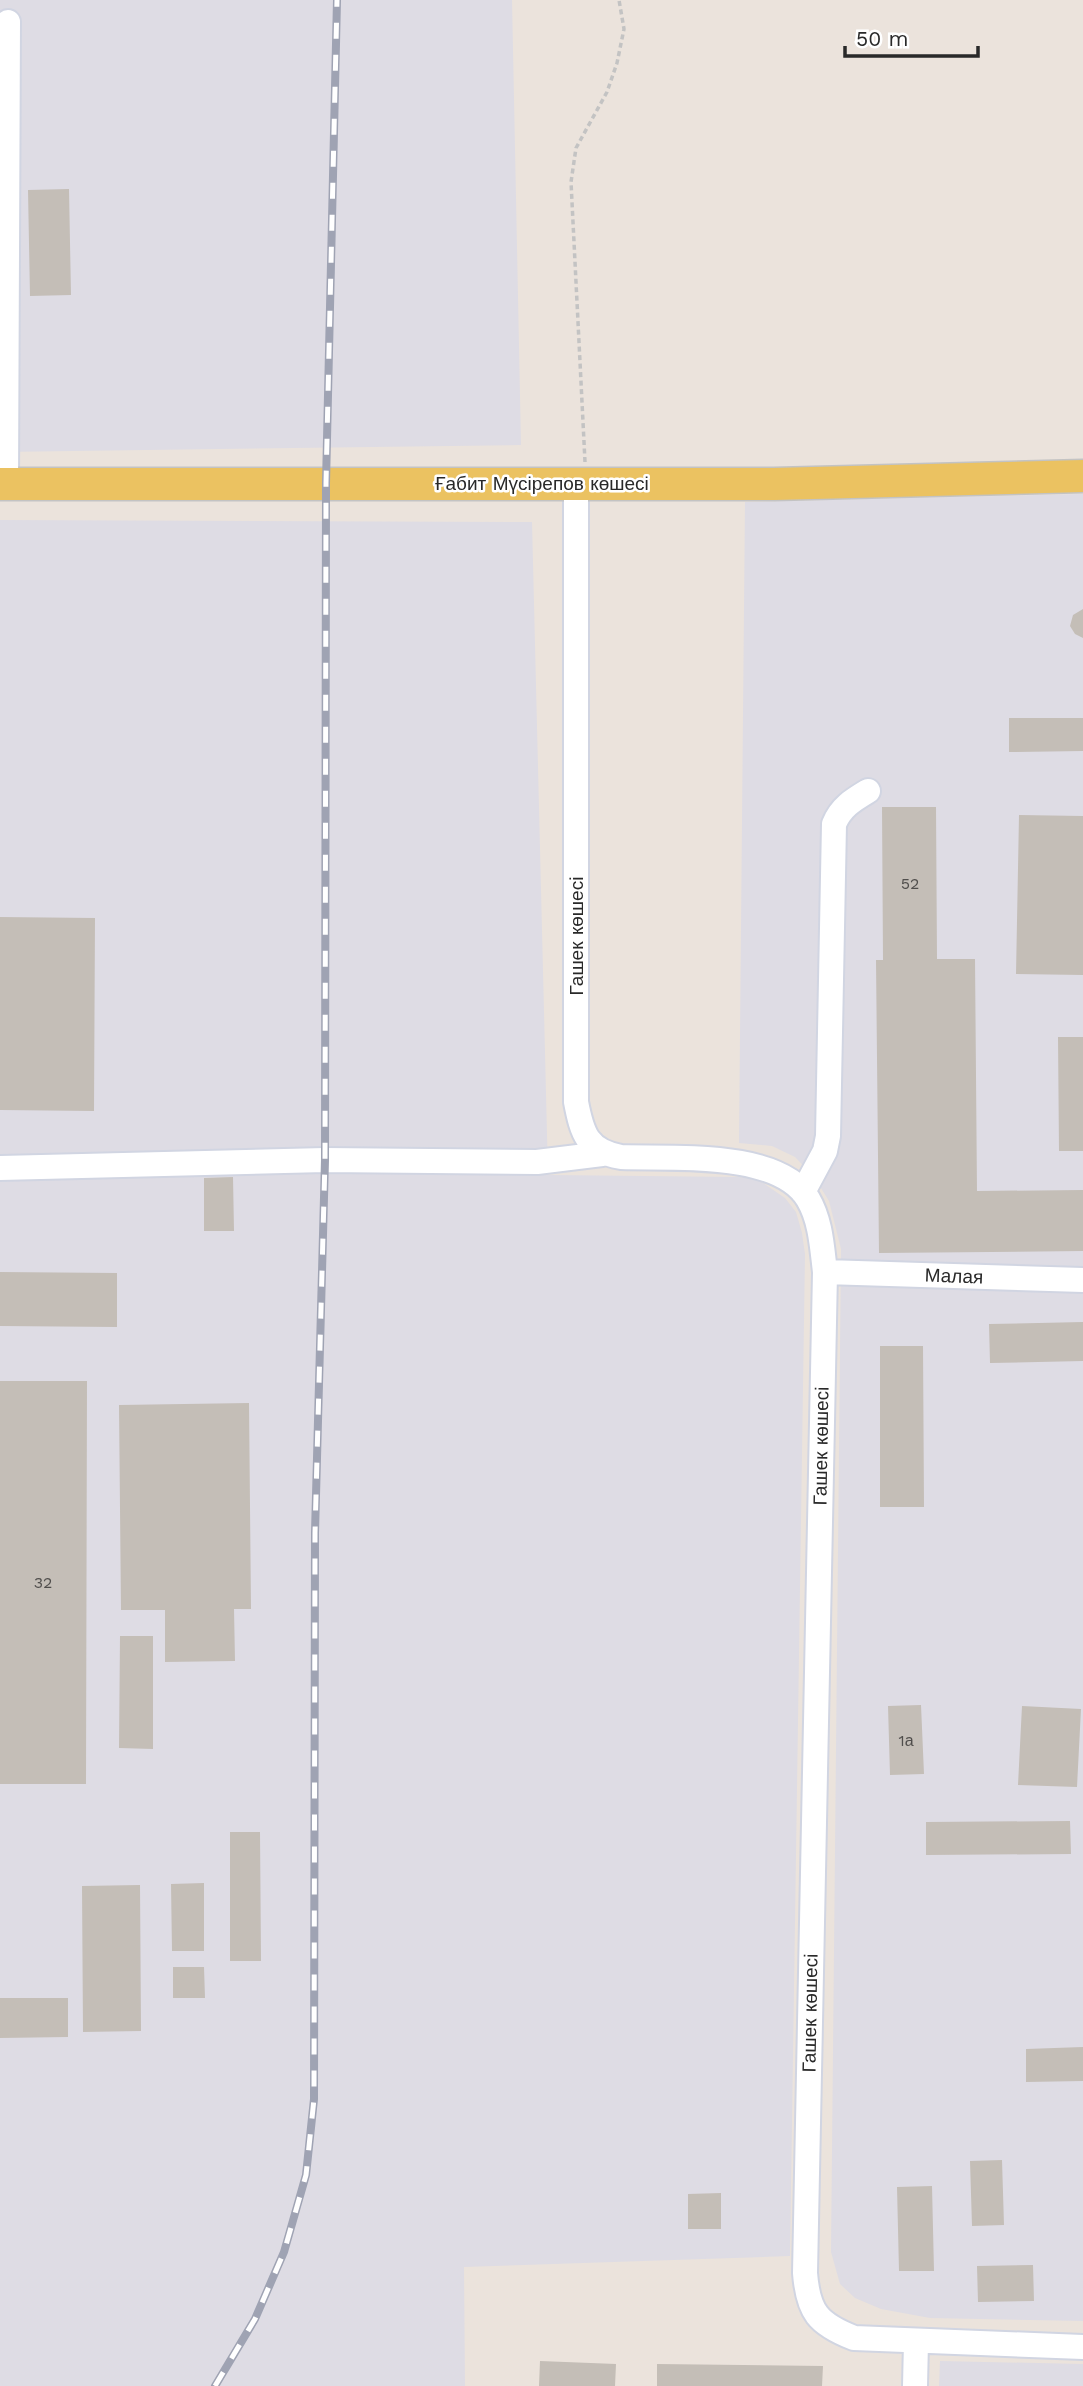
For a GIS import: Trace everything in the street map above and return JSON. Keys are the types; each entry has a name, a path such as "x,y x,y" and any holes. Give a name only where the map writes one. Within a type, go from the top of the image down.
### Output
{"main road":[{"name":"Ғабит Мүсірепов көшесі","path":"3,484 774,484 1083,476"}],"street":[{"path":"3,484 8,22"},
{"name":"Гашек көшесі","path":"581,484 576,1102 581,1126 602,1154"},
{"path":"0,1168 325,1160 537,1161 602,1154 744,1162 783,1175 803,1192 825,1151 828,1136 834,824 839,813 850,802 868,791"},
{"name":"Гашек көшесі","path":"803,1192 816,1219 822,1241 825,1272 805,2273 807,2295 816,2316 837,2332 855,2338 1083,2347"},
{"name":"Малая","path":"825,1272 1083,1280"},
{"path":"915,2386 916,2342"}],"path":[{"path":"581,484 571,182 576,148 607,92 617,63 624,29 619,0"}],"shaded area":[{"path":"0,0 512,0 521,445 0,452"},
{"path":"1083,494 1083,2321 930,2318 881,2309 855,2298 840,2284 831,2252 841,1249 829,1201 814,1177 795,1157 772,1146 739,1143 745,502"},
{"path":"0,520 532,522 548,1175 739,1177 760,1181 785,1198 796,1212 802,1233 805,1254 790,2256 464,2267 465,2386 0,2386"},
{"path":"940,2361 1083,2364 1083,2386 939,2386"}],"building":[{"path":"69,189 71,295 30,296 28,190"},
{"path":"1083,609 1083,638 1075,634 1070,626 1073,615"},
{"path":"1009,718 1083,718 1083,751 1009,752"},
{"path":"882,807 936,807 937,959 975,959 977,1191 1083,1190 1083,1251 879,1253 876,960 883,960"},
{"path":"1019,815 1083,816 1083,975 1016,974"},
{"path":"0,917 95,918 94,1111 0,1110"},
{"path":"1058,1037 1083,1037 1083,1151 1059,1151"},
{"path":"233,1177 234,1231 204,1231 204,1178"},
{"path":"0,1272 117,1273 117,1327 0,1326"},
{"path":"1083,1322 1083,1361 990,1363 989,1324"},
{"path":"880,1346 923,1346 924,1507 880,1507"},
{"path":"0,1381 87,1381 86,1784 0,1784"},
{"path":"249,1403 251,1609 234,1609 235,1661 165,1662 165,1610 121,1610 119,1405"},
{"path":"120,1636 153,1636 153,1749 119,1748"},
{"path":"921,1705 924,1774 890,1775 888,1706"},
{"path":"1022,1706 1081,1709 1077,1787 1018,1785"},
{"path":"1070,1821 1071,1854 926,1855 926,1822"},
{"path":"230,1832 260,1832 261,1961 230,1961"},
{"path":"204,1883 204,1951 172,1951 171,1884"},
{"path":"140,1885 141,2031 83,2032 82,1886"},
{"path":"173,1967 204,1967 205,1998 173,1998"},
{"path":"0,1998 68,1998 68,2037 0,2038"},
{"path":"1083,2047 1083,2081 1026,2082 1026,2049"},
{"path":"1002,2160 1004,2225 972,2226 970,2161"},
{"path":"932,2186 934,2271 899,2271 897,2187"},
{"path":"721,2193 721,2229 688,2229 688,2194"},
{"path":"1033,2265 1034,2301 978,2302 977,2266"},
{"path":"540,2361 616,2364 615,2386 539,2386"},
{"path":"657,2364 823,2366 822,2386 657,2386"}],"railway":[{"path":"215,2386 255,2319 284,2252 306,2175 314,2099 315,1533 325,1160 326,483 337,0"}]}
